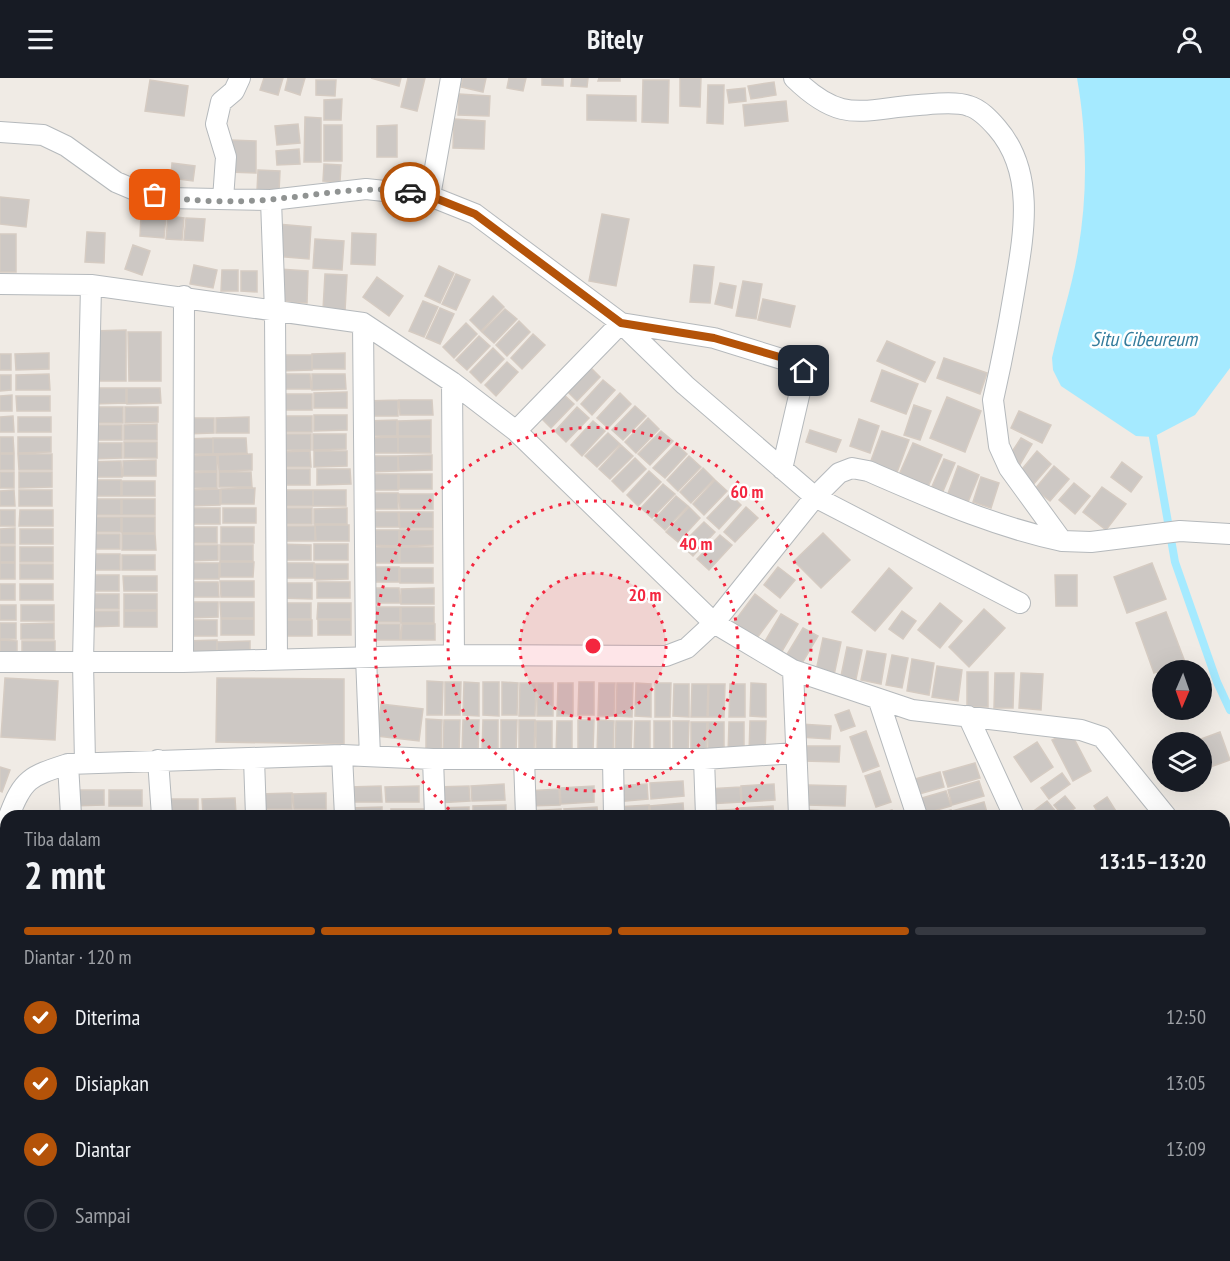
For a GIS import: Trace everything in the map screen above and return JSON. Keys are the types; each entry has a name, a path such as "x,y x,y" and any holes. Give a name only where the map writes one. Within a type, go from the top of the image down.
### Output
{"street":[{"path":"223,199 226,157 216,124 221,102 234,91 240,78"},
{"path":"430,196 451,78"},
{"path":"794,78 824,102 846,111 864,112 919,105 969,105 990,119 1010,143 1023,184 1023,239 993,400 995,427 1009,468 1062,541"},
{"path":"0,132 43,135 66,146 116,182 142,193 194,200 272,200 366,189 430,196 475,214 621,323 685,385 815,497 1020,603"},
{"path":"272,200 278,659"},
{"path":"0,284 91,285 184,296 275,312 363,323 452,382 516,431 714,623 793,670 879,701 912,710 1081,730 1102,737 1161,810"},
{"path":"72,810 83,662 91,285"},
{"path":"183,662 184,296"},
{"path":"363,323 366,657 370,756"},
{"path":"516,431 621,323"},
{"path":"621,323 714,338 801,365 804,371 802,382 782,469"},
{"path":"452,382 454,656"},
{"path":"0,662 183,662 454,656 666,656 687,648 714,623 815,497 839,472 852,468 868,471 976,518 1012,530 1062,541 1091,542 1180,531 1230,534"},
{"path":"793,670 799,810"},
{"path":"879,701 915,810"},
{"path":"968,716 1011,810"},
{"path":"11,810 18,792 36,774 76,764 342,755 433,759 705,759 796,753"},
{"path":"342,755 345,810"},
{"path":"254,759 256,810"},
{"path":"433,759 435,810"},
{"path":"524,759 526,810"},
{"path":"613,759 614,810"},
{"path":"705,759 706,810"},
{"path":"158,760 162,810"}],"water":[{"name":"Situ Cibeureum","path":"1077,78 1230,78 1230,368 1195,415 1153,437 1136,436 1061,386 1053,370 1052,358 1081,230 1085,186 1083,121"}],"building":[{"path":"264,78 283,78 278,95 260,90"},
{"path":"288,78 305,78 300,95 285,90"},
{"path":"371,78 401,78 399,86"},
{"path":"408,78 425,78 417,111 401,107"},
{"path":"463,78 486,78 483,92 461,87"},
{"path":"509,78 526,78 523,91 507,88"},
{"path":"542,78 563,78 563,86 542,85"},
{"path":"572,78 588,78 587,87 571,86"},
{"path":"599,78 620,78 620,81 598,81"},
{"path":"680,78 701,78 700,107 680,106"},
{"path":"150,80 188,86 184,116 145,111"},
{"path":"316,80 336,80 335,96 316,95"},
{"path":"643,80 669,80 668,123 642,122"},
{"path":"774,82 776,95 751,99 748,86"},
{"path":"708,85 724,85 723,124 707,123"},
{"path":"745,88 746,101 729,103 727,90"},
{"path":"459,94 490,96 489,116 458,115"},
{"path":"587,95 636,96 636,121 587,120"},
{"path":"342,99 341,120 324,120 324,100"},
{"path":"786,101 788,121 745,126 743,105"},
{"path":"305,117 321,118 321,162 304,162"},
{"path":"454,119 485,121 484,149 453,148"},
{"path":"298,124 300,143 277,145 275,126"},
{"path":"324,125 342,125 342,161 324,161"},
{"path":"397,125 397,157 377,157 377,126"},
{"path":"230,140 256,141 256,173 229,172"},
{"path":"299,149 300,164 277,165 276,151"},
{"path":"172,163 195,166 193,181 171,178"},
{"path":"324,164 341,165 340,182 323,181"},
{"path":"258,170 280,171 279,192 257,191"},
{"path":"0,197 29,200 26,227 0,224"},
{"path":"602,214 629,219 616,286 589,281"},
{"path":"141,215 166,216 164,238 140,236"},
{"path":"168,216 184,218 182,240 166,239"},
{"path":"186,218 205,219 203,241 184,240"},
{"path":"277,224 311,227 309,259 274,256"},
{"path":"87,232 105,233 104,263 85,262"},
{"path":"352,233 376,234 375,265 351,264"},
{"path":"0,234 16,234 16,272 0,272"},
{"path":"315,239 344,241 342,270 313,268"},
{"path":"133,245 150,251 142,275 125,269"},
{"path":"194,265 217,270 213,288 190,284"},
{"path":"694,265 714,267 710,303 690,302"},
{"path":"439,266 454,273 440,303 425,296"},
{"path":"279,269 308,271 307,303 278,302"},
{"path":"222,270 238,270 238,291 221,291"},
{"path":"241,271 257,271 257,292 241,291"},
{"path":"325,274 347,275 345,311 323,310"},
{"path":"456,274 470,280 456,310 442,304"},
{"path":"377,277 403,296 389,316 363,297"},
{"path":"743,281 762,284 756,319 736,316"},
{"path":"720,283 736,286 732,308 715,304"},
{"path":"493,296 504,307 481,331 470,320"},
{"path":"763,299 795,306 790,327 758,320"},
{"path":"423,301 438,307 424,337 409,331"},
{"path":"440,308 454,314 440,344 426,338"},
{"path":"505,309 517,319 494,343 482,332"},
{"path":"519,321 530,332 507,356 496,345"},
{"path":"466,323 477,334 454,358 443,347"},
{"path":"126,330 126,381 93,381 92,331"},
{"path":"128,332 161,332 161,381 129,381"},
{"path":"533,334 545,345 522,369 511,358"},
{"path":"479,336 490,346 467,370 456,360"},
{"path":"887,341 935,362 925,382 877,361"},
{"path":"493,348 504,359 481,383 470,372"},
{"path":"49,353 49,369 16,370 15,354"},
{"path":"345,353 345,369 312,369 312,354"},
{"path":"0,354 11,354 11,370 0,370"},
{"path":"279,355 312,355 312,370 279,371"},
{"path":"944,358 987,373 980,394 937,378"},
{"path":"507,362 518,372 496,396 485,385"},
{"path":"589,366 600,377 577,401 566,390"},
{"path":"882,370 918,384 906,414 871,401"},
{"path":"49,374 50,390 16,390 16,375"},
{"path":"277,374 310,374 311,389 277,389"},
{"path":"312,374 345,374 346,389 312,390"},
{"path":"0,375 11,375 11,390 0,391"},
{"path":"603,380 615,390 592,415 581,404"},
{"path":"93,388 126,388 126,403 93,404"},
{"path":"127,388 160,388 161,403 127,404"},
{"path":"347,392 347,408 314,408 314,393"},
{"path":"562,393 574,404 551,428 540,417"},
{"path":"620,393 631,404 608,428 597,418"},
{"path":"279,394 312,394 312,410 279,410"},
{"path":"12,395 12,411 0,411 0,396"},
{"path":"16,396 50,396 50,411 17,411"},
{"path":"947,397 981,411 965,452 930,438"},
{"path":"398,400 398,416 365,416 365,401"},
{"path":"399,400 432,400 433,415 400,415"},
{"path":"914,405 931,411 920,440 904,435"},
{"path":"635,406 646,416 623,440 612,430"},
{"path":"90,407 123,407 123,423 90,423"},
{"path":"125,407 158,407 158,422 125,423"},
{"path":"577,407 589,418 566,442 555,431"},
{"path":"1019,411 1051,425 1042,443 1011,428"},
{"path":"314,415 347,415 347,430 314,431"},
{"path":"13,416 14,432 0,432 0,417"},
{"path":"278,416 312,416 312,432 279,432"},
{"path":"18,417 51,417 51,432 18,432"},
{"path":"249,417 249,433 216,433 216,418"},
{"path":"183,418 214,418 214,433 185,434"},
{"path":"648,418 659,429 636,453 625,442"},
{"path":"859,419 879,426 870,453 850,446"},
{"path":"397,420 397,436 364,436 364,421"},
{"path":"431,420 431,436 398,436 398,421"},
{"path":"593,421 605,431 582,456 571,445"},
{"path":"157,424 157,440 124,440 124,425"},
{"path":"89,425 122,425 122,440 90,440"},
{"path":"810,430 841,440 836,452 806,442"},
{"path":"661,431 673,441 650,465 638,454"},
{"path":"882,431 909,440 896,475 869,466"},
{"path":"608,433 620,444 597,467 585,456"},
{"path":"278,434 311,434 311,450 278,450"},
{"path":"313,434 346,434 346,449 313,450"},
{"path":"0,437 13,437 14,453 0,453"},
{"path":"18,437 51,437 51,452 18,453"},
{"path":"398,437 398,453 365,453 365,438"},
{"path":"398,437 431,437 431,453 398,453"},
{"path":"213,438 213,454 183,454 184,439"},
{"path":"213,438 246,438 247,453 213,454"},
{"path":"1021,438 1032,444 1018,468 1006,461"},
{"path":"124,442 157,442 157,458 124,458"},
{"path":"89,443 122,443 122,458 89,459"},
{"path":"913,443 942,455 927,489 898,477"},
{"path":"676,444 687,454 665,478 653,468"},
{"path":"621,445 633,456 610,479 599,469"},
{"path":"310,451 311,467 277,467 277,452"},
{"path":"314,451 347,451 347,466 314,467"},
{"path":"1037,451 1051,464 1032,486 1018,474"},
{"path":"0,454 14,454 14,470 0,470"},
{"path":"18,454 52,454 52,470 19,470"},
{"path":"252,454 252,470 219,471 218,455"},
{"path":"217,455 217,471 184,471 184,456"},
{"path":"432,455 432,470 399,471 398,456"},
{"path":"364,456 398,456 398,471 365,472"},
{"path":"689,456 701,467 678,491 667,480"},
{"path":"635,458 646,469 623,492 612,481"},
{"path":"944,459 955,463 941,496 930,491"},
{"path":"156,460 156,476 123,476 123,461"},
{"path":"121,461 122,477 89,477 88,462"},
{"path":"1122,462 1142,477 1131,492 1111,477"},
{"path":"958,466 979,475 966,507 946,499"},
{"path":"1054,466 1069,479 1050,501 1035,489"},
{"path":"703,468 714,479 691,503 680,492"},
{"path":"277,469 310,469 310,485 277,485"},
{"path":"317,469 350,469 351,484 317,485"},
{"path":"649,471 661,482 638,506 627,495"},
{"path":"0,472 14,472 14,488 0,488"},
{"path":"19,472 52,472 52,487 19,488"},
{"path":"217,472 217,488 184,488 184,473"},
{"path":"219,472 251,472 252,487 219,487"},
{"path":"365,474 398,474 398,490 365,490"},
{"path":"399,474 432,474 432,489 399,489"},
{"path":"981,477 999,483 991,508 973,502"},
{"path":"87,480 121,480 121,496 88,496"},
{"path":"715,480 727,491 704,515 693,504"},
{"path":"122,481 155,481 155,496 122,496"},
{"path":"1074,483 1090,496 1075,514 1059,500"},
{"path":"663,484 675,494 652,518 641,508"},
{"path":"1102,487 1126,504 1106,530 1083,512"},
{"path":"255,488 254,504 221,504 221,489"},
{"path":"220,489 220,505 187,506 187,490"},
{"path":"14,490 15,506 0,506 0,491"},
{"path":"19,490 52,490 52,506 19,506"},
{"path":"280,490 313,490 313,506 280,506"},
{"path":"313,490 346,490 346,506 313,506"},
{"path":"365,493 398,493 398,509 365,509"},
{"path":"399,494 433,494 433,509 400,509"},
{"path":"730,494 741,505 719,529 707,518"},
{"path":"676,496 688,506 665,530 654,520"},
{"path":"88,499 121,499 121,515 88,515"},
{"path":"122,499 155,499 155,515 122,515"},
{"path":"689,507 700,518 678,542 666,532"},
{"path":"746,507 758,518 735,542 724,532"},
{"path":"187,508 220,508 220,524 187,524"},
{"path":"223,508 256,508 256,523 223,523"},
{"path":"279,508 312,508 312,524 279,524"},
{"path":"347,508 347,524 314,524 314,509"},
{"path":"0,510 15,510 15,526 0,526"},
{"path":"20,510 53,510 53,526 19,526"},
{"path":"365,512 398,512 399,527 365,527"},
{"path":"399,512 433,512 433,528 400,528"},
{"path":"88,517 121,517 121,532 88,532"},
{"path":"122,517 155,517 155,533 122,533"},
{"path":"704,522 715,532 693,556 681,545"},
{"path":"315,525 349,525 349,541 316,541"},
{"path":"281,526 315,526 315,541 281,541"},
{"path":"184,527 217,527 217,543 184,543"},
{"path":"221,527 254,527 254,543 221,543"},
{"path":"15,528 15,544 0,544 0,529"},
{"path":"20,529 53,529 53,544 20,544"},
{"path":"366,530 399,530 399,546 365,545"},
{"path":"400,530 433,530 433,545 400,546"},
{"path":"823,533 850,560 821,588 794,561"},
{"path":"87,534 120,534 120,549 87,549"},
{"path":"122,534 155,534 156,550 122,550"},
{"path":"720,535 732,545 709,570 697,559"},
{"path":"278,544 311,545 311,560 278,560"},
{"path":"314,544 348,544 348,560 314,560"},
{"path":"185,545 218,545 218,560 185,561"},
{"path":"220,545 253,545 253,561 220,561"},
{"path":"0,546 15,546 15,562 0,562"},
{"path":"20,547 53,547 53,562 20,562"},
{"path":"366,547 399,547 399,563 366,563"},
{"path":"400,547 433,547 433,563 400,563"},
{"path":"86,554 120,554 120,570 87,570"},
{"path":"122,555 155,555 155,570 122,570"},
{"path":"220,562 254,562 253,577 220,577"},
{"path":"0,563 15,563 15,579 0,579"},
{"path":"186,563 219,563 219,579 186,579"},
{"path":"281,563 314,563 314,578 281,578"},
{"path":"1152,563 1166,599 1127,613 1114,577"},
{"path":"20,564 53,564 53,579 20,579"},
{"path":"315,564 348,564 348,579 315,580"},
{"path":"365,567 399,567 399,582 366,582"},
{"path":"778,567 795,580 780,598 764,585"},
{"path":"400,568 433,568 433,583 400,583"},
{"path":"889,568 912,588 875,631 852,612"},
{"path":"86,575 119,575 119,591 85,591"},
{"path":"1055,575 1077,575 1077,606 1056,606"},
{"path":"123,576 157,576 157,591 124,591"},
{"path":"220,581 254,581 254,597 221,597"},
{"path":"185,582 218,582 219,597 185,597"},
{"path":"317,582 350,582 350,598 317,598"},
{"path":"279,583 312,583 312,599 279,598"},
{"path":"0,584 15,584 15,600 0,600"},
{"path":"20,584 53,584 53,600 20,600"},
{"path":"366,588 399,588 400,603 366,603"},
{"path":"434,588 434,604 401,604 401,589"},
{"path":"86,594 119,594 119,609 86,609"},
{"path":"124,594 157,594 157,610 124,610"},
{"path":"755,594 777,611 757,638 734,622"},
{"path":"185,602 218,602 218,617 185,618"},
{"path":"220,602 254,602 254,618 221,618"},
{"path":"278,603 311,603 311,619 278,619"},
{"path":"318,603 351,603 351,619 317,619"},
{"path":"940,603 962,621 940,648 918,630"},
{"path":"0,605 16,605 16,620 0,620"},
{"path":"21,605 54,605 54,621 21,621"},
{"path":"367,607 400,607 400,622 367,622"},
{"path":"401,607 434,607 434,623 401,623"},
{"path":"984,609 1005,628 969,667 949,647"},
{"path":"86,611 119,611 119,626 86,627"},
{"path":"124,611 157,611 157,627 124,627"},
{"path":"902,611 916,621 903,639 889,629"},
{"path":"1166,612 1184,660 1152,660 1152,667 1136,623"},
{"path":"781,614 798,624 781,653 764,643"},
{"path":"221,619 254,619 254,635 221,635"},
{"path":"184,620 217,620 217,636 184,636"},
{"path":"279,620 312,620 312,636 279,636"},
{"path":"318,620 351,620 351,635 318,635"},
{"path":"0,623 16,623 16,639 0,639"},
{"path":"54,623 54,639 21,639 21,624"},
{"path":"367,624 400,624 400,640 367,640"},
{"path":"402,624 435,624 435,640 401,640"},
{"path":"803,628 818,636 801,665 786,656"},
{"path":"823,638 841,642 834,675 816,671"},
{"path":"0,640 17,641 17,656 0,656"},
{"path":"217,640 217,656 183,656 183,641"},
{"path":"22,641 55,641 55,656 22,656"},
{"path":"250,641 250,657 217,657 217,642"},
{"path":"847,647 862,650 856,679 841,676"},
{"path":"867,651 886,654 881,684 861,680"},
{"path":"892,655 908,658 902,688 886,685"},
{"path":"912,659 934,663 929,695 907,691"},
{"path":"937,666 962,670 958,701 932,697"},
{"path":"967,672 988,672 988,707 967,707"},
{"path":"995,673 1014,673 1013,708 994,708"},
{"path":"1021,673 1043,674 1041,710 1019,708"},
{"path":"5,678 58,681 55,740 1,737"},
{"path":"217,678 344,679 344,744 216,742"},
{"path":"427,681 443,682 442,715 427,715"},
{"path":"445,682 461,682 460,715 445,715"},
{"path":"464,682 479,683 479,716 463,715"},
{"path":"483,682 499,682 499,716 483,715"},
{"path":"502,682 518,683 517,715 502,715"},
{"path":"579,682 594,682 594,715 578,715"},
{"path":"520,683 536,683 535,716 519,716"},
{"path":"537,683 553,683 553,716 537,716"},
{"path":"558,683 573,683 573,716 557,716"},
{"path":"599,683 615,683 614,716 598,716"},
{"path":"617,683 633,683 632,717 616,716"},
{"path":"636,683 651,684 651,717 635,716"},
{"path":"655,683 671,683 670,717 655,717"},
{"path":"751,683 766,684 766,717 750,716"},
{"path":"674,684 689,684 689,717 673,716"},
{"path":"692,684 708,684 707,717 691,717"},
{"path":"709,684 725,684 724,717 708,717"},
{"path":"730,684 745,684 745,717 729,717"},
{"path":"381,704 423,709 419,741 377,736"},
{"path":"849,710 855,726 841,731 835,715"},
{"path":"426,719 442,720 441,753 426,752"},
{"path":"444,720 460,720 459,753 443,753"},
{"path":"463,720 479,720 478,753 462,753"},
{"path":"483,720 498,720 498,753 482,753"},
{"path":"501,720 517,720 516,753 501,753"},
{"path":"519,720 535,720 534,753 519,753"},
{"path":"578,720 594,720 593,753 578,753"},
{"path":"598,720 614,721 613,754 597,754"},
{"path":"536,721 552,721 552,754 536,753"},
{"path":"557,721 572,721 572,754 556,754"},
{"path":"616,721 632,721 631,754 615,754"},
{"path":"635,721 650,721 650,755 634,754"},
{"path":"654,721 670,721 670,754 654,754"},
{"path":"673,721 689,721 688,754 673,754"},
{"path":"750,721 766,721 765,754 749,754"},
{"path":"691,722 707,722 706,755 691,754"},
{"path":"708,722 724,722 724,755 708,755"},
{"path":"729,722 744,722 744,755 728,755"},
{"path":"800,724 831,726 830,739 799,737"},
{"path":"866,731 879,766 863,772 850,737"},
{"path":"1070,731 1091,771 1073,781 1052,740"},
{"path":"1220,732 1230,760 1212,766 1212,735"},
{"path":"1037,742 1053,767 1031,782 1014,757"},
{"path":"804,746 840,746 839,762 804,761"},
{"path":"975,763 980,778 948,787 943,772"},
{"path":"0,767 10,770 2,792 0,791"},
{"path":"880,771 891,802 876,807 865,776"},
{"path":"940,772 944,787 912,796 908,781"},
{"path":"1062,773 1070,784 1049,799 1041,788"},
{"path":"683,781 684,796 651,799 650,783"},
{"path":"979,781 984,796 952,805 948,790"},
{"path":"504,784 505,800 472,801 471,786"},
{"path":"647,784 648,799 615,802 614,786"},
{"path":"774,784 775,800 742,802 741,786"},
{"path":"808,785 846,786 845,806 807,805"},
{"path":"381,786 382,802 348,802 349,787"},
{"path":"419,786 419,802 386,802 385,787"},
{"path":"469,786 470,801 436,803 436,787"},
{"path":"594,786 594,802 561,804 560,788"},
{"path":"740,787 741,802 708,804 707,789"},
{"path":"559,789 560,805 527,806 526,791"},
{"path":"71,790 104,790 104,805 71,806"},
{"path":"109,790 142,790 142,806 109,806"},
{"path":"946,791 951,806 937,810 918,810 915,800"},
{"path":"292,793 292,809 259,809 259,794"},
{"path":"326,793 326,809 294,809 293,794"},
{"path":"1065,796 1075,808 1058,810 1054,805"},
{"path":"1107,797 1115,810 1096,810 1094,806"},
{"path":"235,798 236,810 203,810 202,799"},
{"path":"164,799 198,799 198,810 164,810"},
{"path":"1047,801 1054,810 1035,810"},
{"path":"984,802 986,810 956,810"},
{"path":"683,803 684,810 650,810 650,806"},
{"path":"506,805 506,810 473,810 473,806"},
{"path":"649,805 649,810 616,810 616,807"},
{"path":"773,806 773,810 740,810 740,808"},
{"path":"382,807 382,810 349,810 349,808"},
{"path":"469,807 469,810 436,810 436,808"},
{"path":"597,807 597,810 564,810"},
{"path":"391,809 424,809 424,810"}],"waterway":[{"path":"1153,437 1175,562 1217,682 1230,710"}],"way so far":[{"path":"155,195 194,200 272,200 366,189 410,192"}],"route":[{"path":"410,192 430,196 475,214 621,323 714,338 797,362 804,371"}]}
